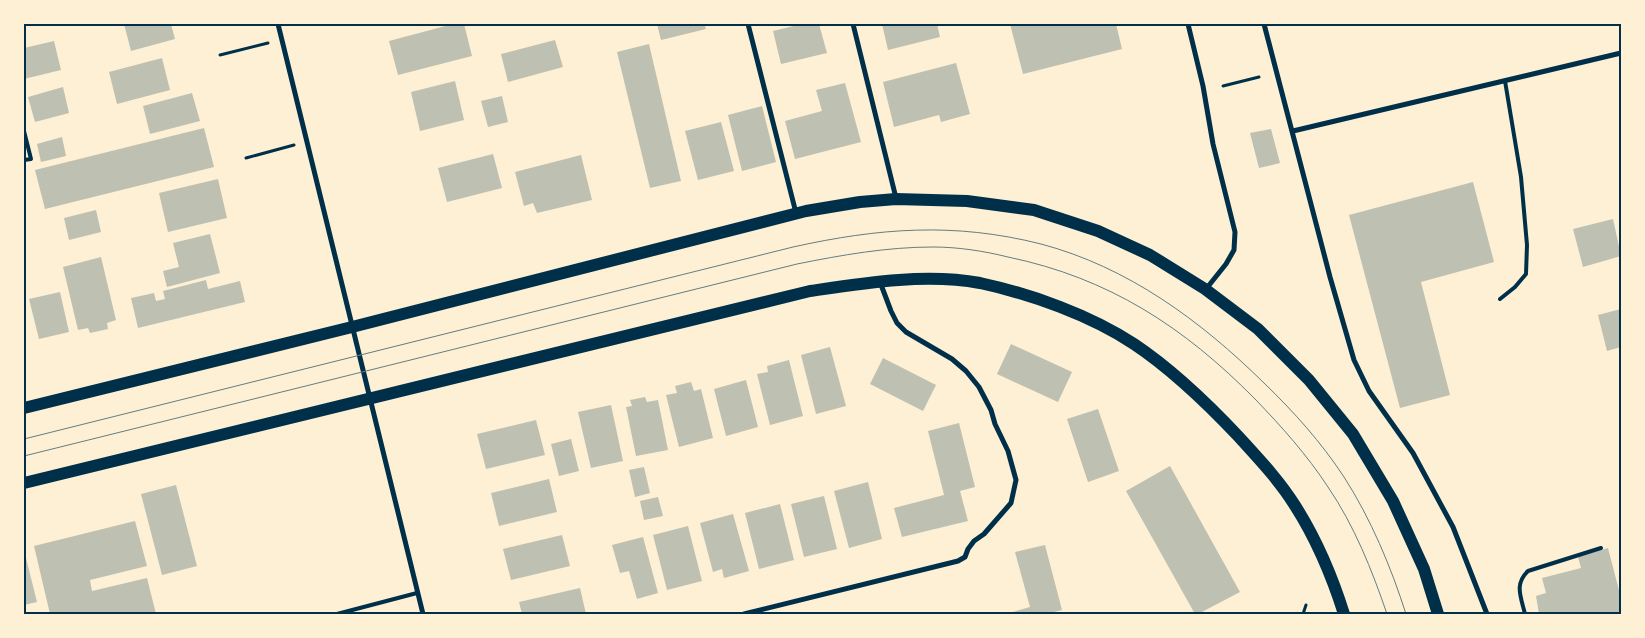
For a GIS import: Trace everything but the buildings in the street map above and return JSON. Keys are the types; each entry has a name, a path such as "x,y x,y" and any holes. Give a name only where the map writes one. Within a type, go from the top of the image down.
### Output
{"main road":[{"path":"24,408 352,327 796,213 860,202 896,199 967,201 1034,210 1098,231 1150,255 1205,289 1258,329 1309,380 1353,434 1393,501 1424,569 1438,614"},
{"path":"24,483 801,293 880,281 926,279 978,283 1026,295 1075,312 1133,344 1179,378 1218,414 1258,457 1294,504 1318,546 1344,614"}],"street":[{"path":"278,24 423,614"},
{"path":"748,24 796,213"},
{"path":"853,24 896,199"},
{"path":"1188,24 1203,86 1213,144 1235,232 1234,250 1226,264 1205,289"},
{"path":"1264,24 1330,277 1354,360 1369,391 1413,453 1453,527 1487,614"},
{"path":"1293,132 1621,53"},
{"path":"744,614 958,561 965,557 974,541 984,534 1011,503 1016,480 1008,451 995,424 986,397 966,371 935,349 906,332 897,323 890,312 880,281"}],"lane":[{"path":"1500,298 1526,274 1527,246 1521,177 1505,81"},
{"path":"24,131 31,159 24,160"},
{"path":"1525,614 1520,584 1522,577 1528,571 1601,548"},
{"path":"337,614 418,593"}],"path":[{"path":"220,55 282,39"},
{"path":"1223,86 1259,77"},
{"path":"246,158 308,142"},
{"path":"1303,614 1306,605"}],"tram line":[{"path":"24,439 793,247 856,235 886,232 947,230 978,233 1041,244 1073,254 1104,267 1162,299 1215,338 1240,360 1296,416 1344,477 1380,544 1406,614"},
{"path":"24,456 797,264 899,248 933,247 980,251 1045,266 1112,292 1172,328 1201,349 1228,373 1255,399 1294,442 1320,475 1354,532 1369,564 1387,614"}]}
